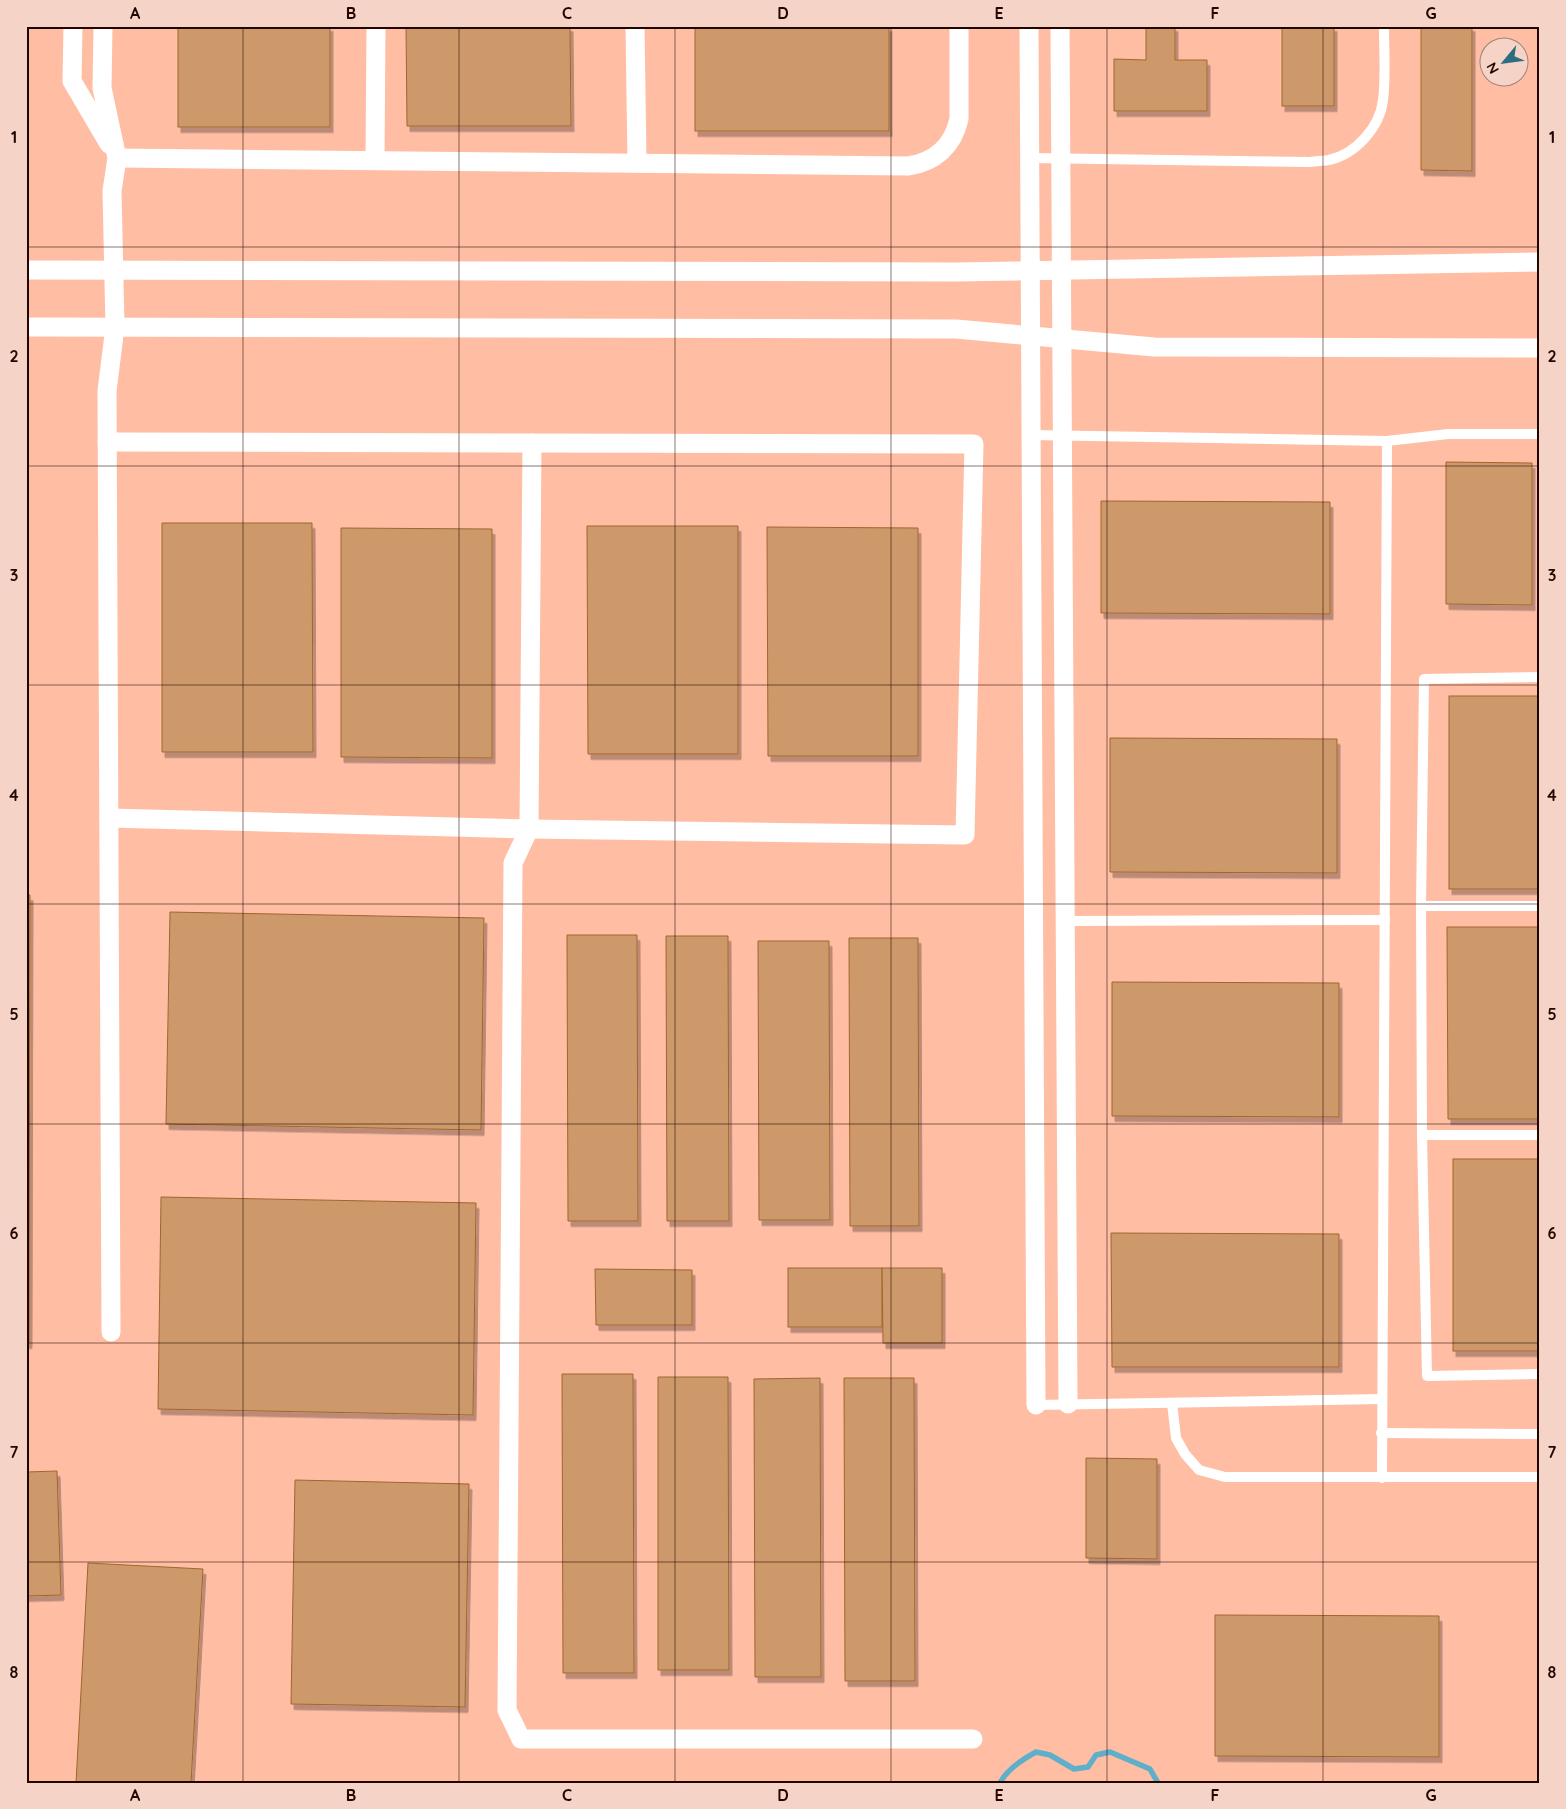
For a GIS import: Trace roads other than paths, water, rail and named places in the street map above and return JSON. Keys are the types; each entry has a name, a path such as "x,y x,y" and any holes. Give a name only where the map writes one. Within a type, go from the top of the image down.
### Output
{"street":[{"path":"73,26 72,81 117,158"},
{"path":"103,26 102,88 117,158 112,191 115,327 107,391 111,1332"},
{"path":"375,160 376,26"},
{"path":"635,26 637,163"},
{"path":"117,158 908,166 934,158 948,145 953,137 959,119 959,26"},
{"path":"1029,26 1036,1405"},
{"path":"1060,26 1068,1404"},
{"path":"26,270 946,272 1540,262"},
{"path":"26,327 956,329 1154,347 1540,348"},
{"path":"107,442 974,444 965,835 529,829 109,818"},
{"path":"532,443 529,829 513,863 507,1710 521,1739 973,1740"}],"lane":[{"path":"1029,158 1310,162 1330,159 1349,151 1366,138 1377,120 1383,101 1384,26"},
{"path":"1030,435 1387,441 1448,434 1540,434"},
{"path":"1382,1478 1387,441"},
{"path":"1540,677 1424,679 1421,906 1426,1376 1540,1374"},
{"path":"1421,906 1540,906"},
{"path":"1065,921 1385,920"},
{"path":"1422,1135 1540,1135"},
{"path":"1036,1405 1382,1399"},
{"path":"1172,1403 1176,1438 1185,1454 1199,1470 1225,1477 1540,1477"},
{"path":"1381,1433 1540,1434"}],"waterway":[{"path":"1000,1783 1011,1769 1036,1752 1050,1755 1074,1769 1088,1767 1096,1755 1110,1752 1150,1769 1158,1783"}]}
